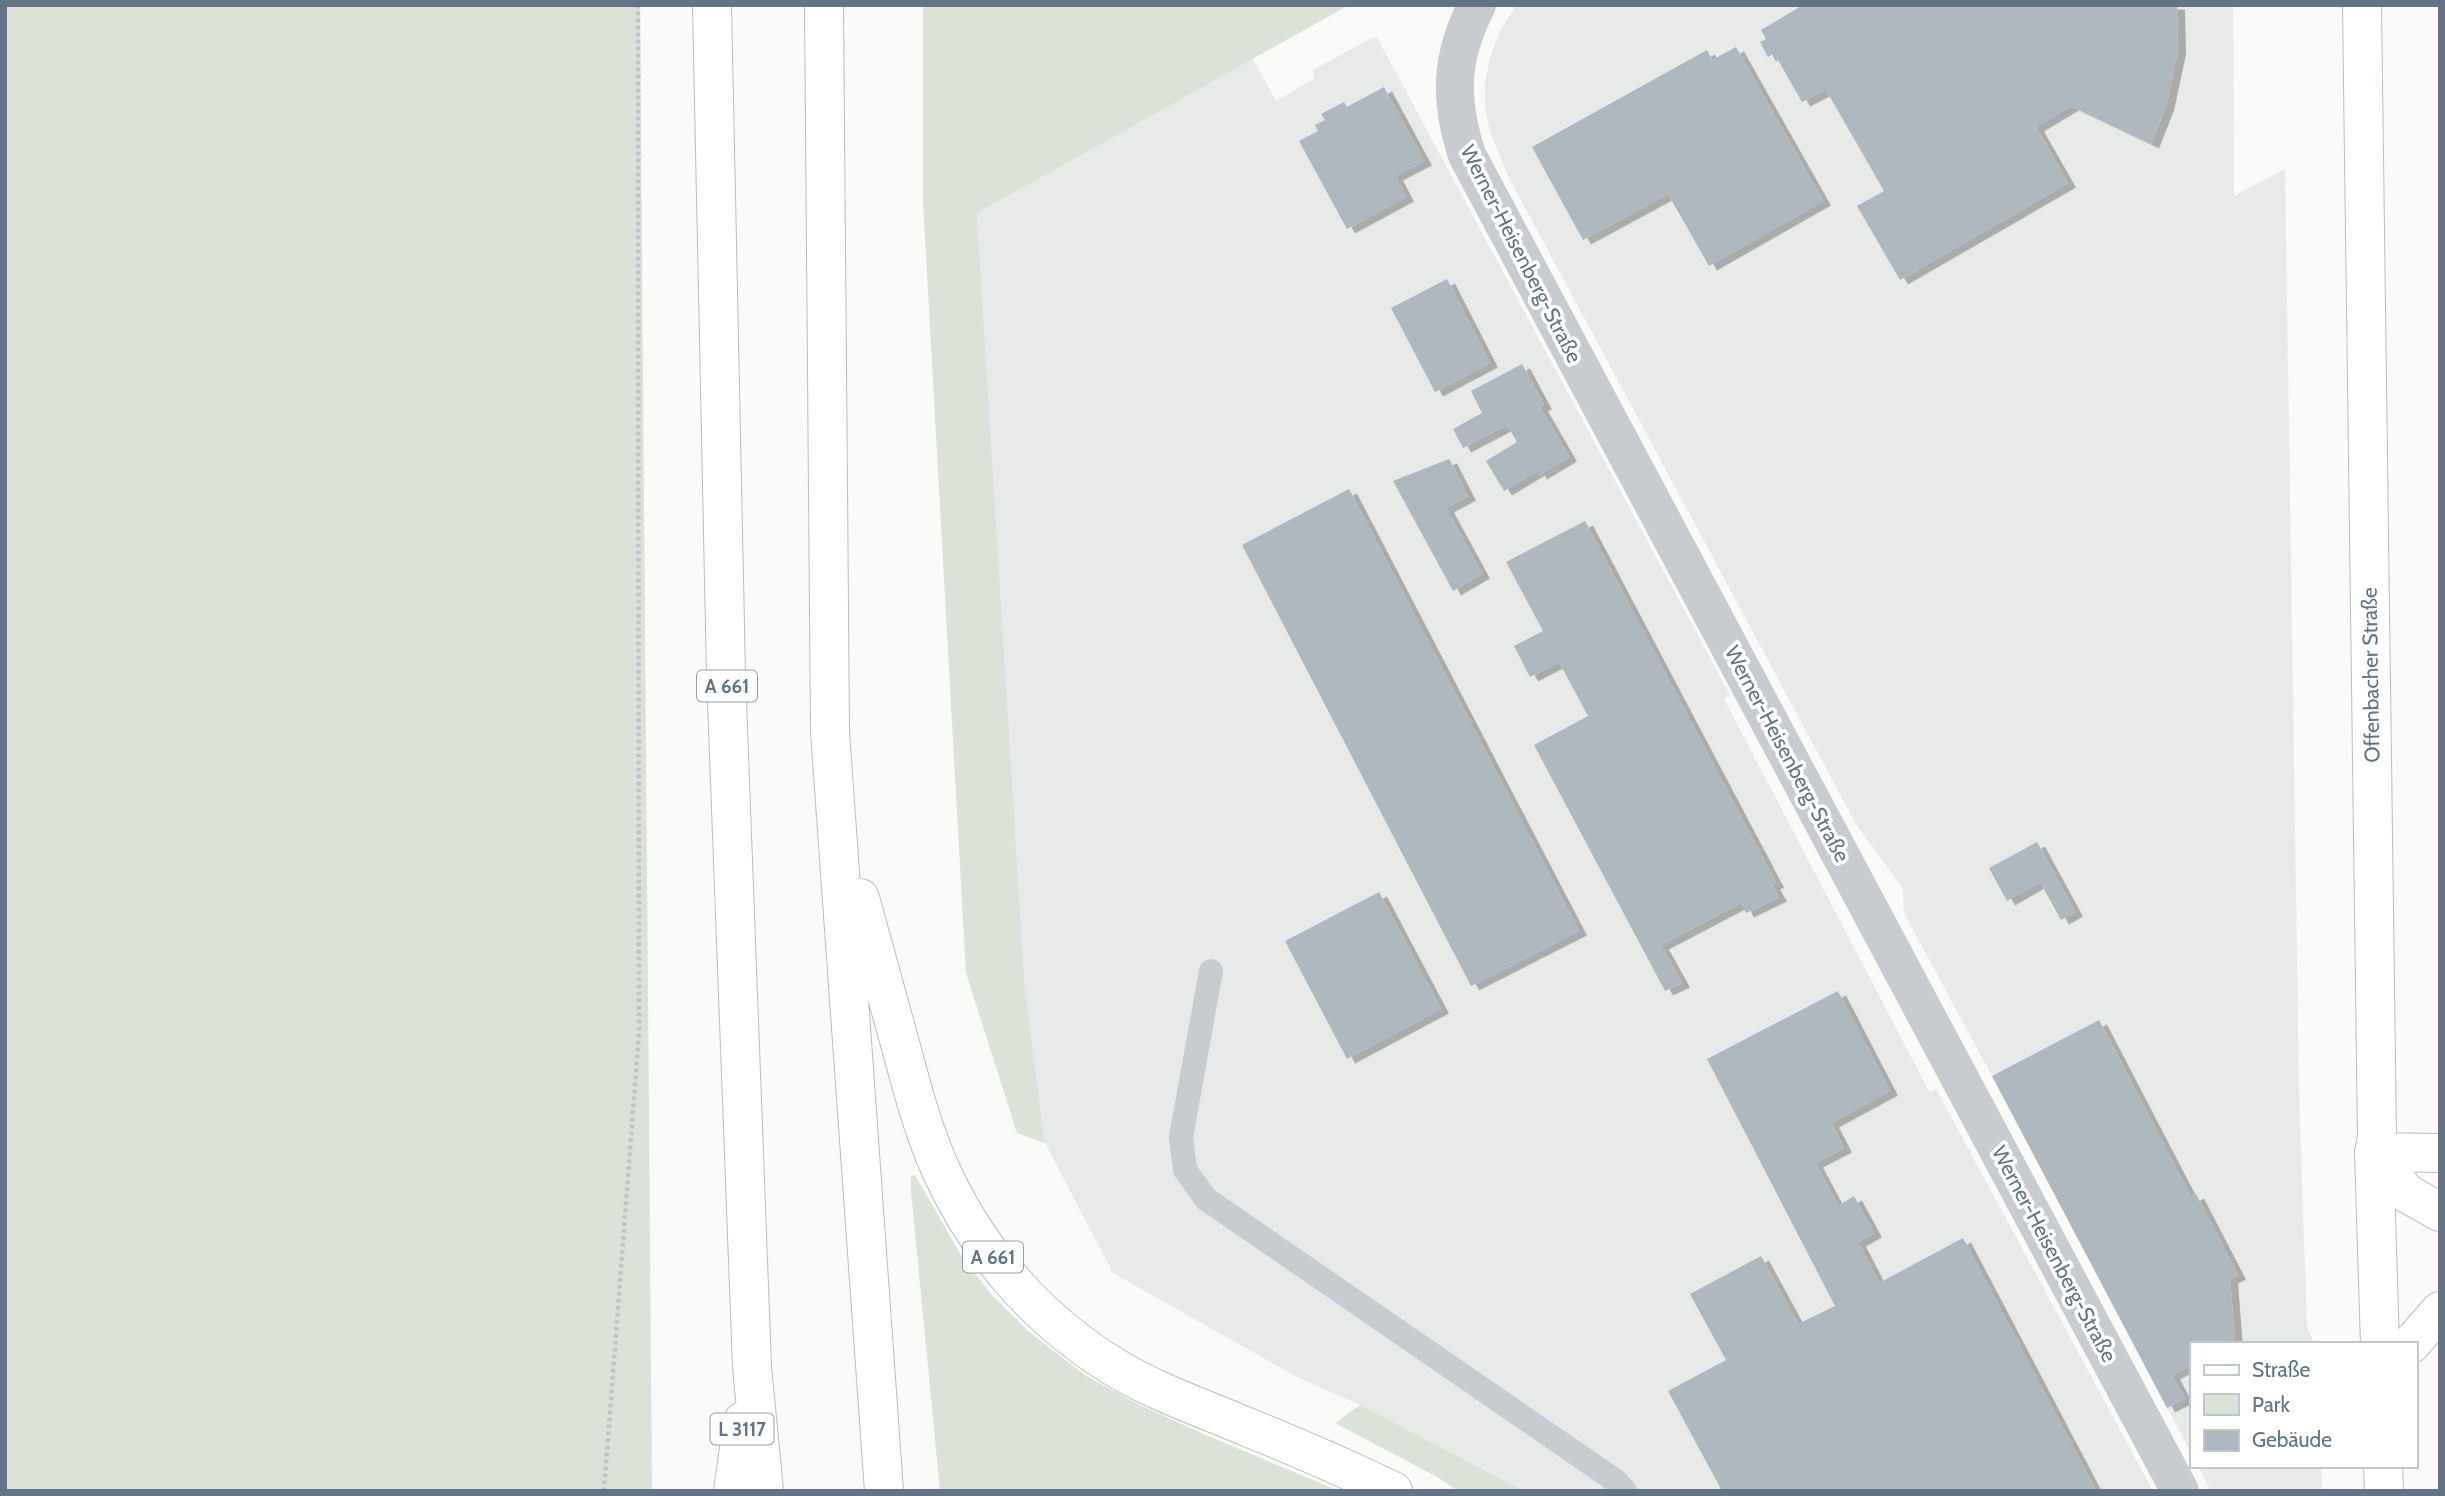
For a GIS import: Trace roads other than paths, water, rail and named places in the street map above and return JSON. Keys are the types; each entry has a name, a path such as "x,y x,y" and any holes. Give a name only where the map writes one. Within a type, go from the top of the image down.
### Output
{"main road":[{"name":"A 661","path":"712,5 726,675 752,1367 764,1491"},
{"name":"A 661","path":"824,5 830,732 884,1491"},
{"name":"Offenbacher Straße","path":"2362,5 2377,1137 2374,1152 2380,1342"},
{"name":"A 661","path":"837,816 916,1103 939,1167 964,1215 1014,1284 1046,1316 1120,1370 1166,1394 1313,1454 1393,1491"},
{"path":"2374,1152 2440,1153"},
{"path":"2374,1152 2406,1193 2440,1212"},
{"path":"2412,1342 2440,1311"},
{"name":"L 3117","path":"733,1491 752,1367"},
{"path":"2383,1468 2384,1491"}],"street":[{"name":"Werner-Heisenberg-Straße","path":"1477,5 1468,22 1455,61 1455,105 1459,131 1467,155 2180,1491"}],"lane":[{"path":"1211,971 1181,1137 1185,1170 1206,1199 1616,1481 1625,1491"}]}
